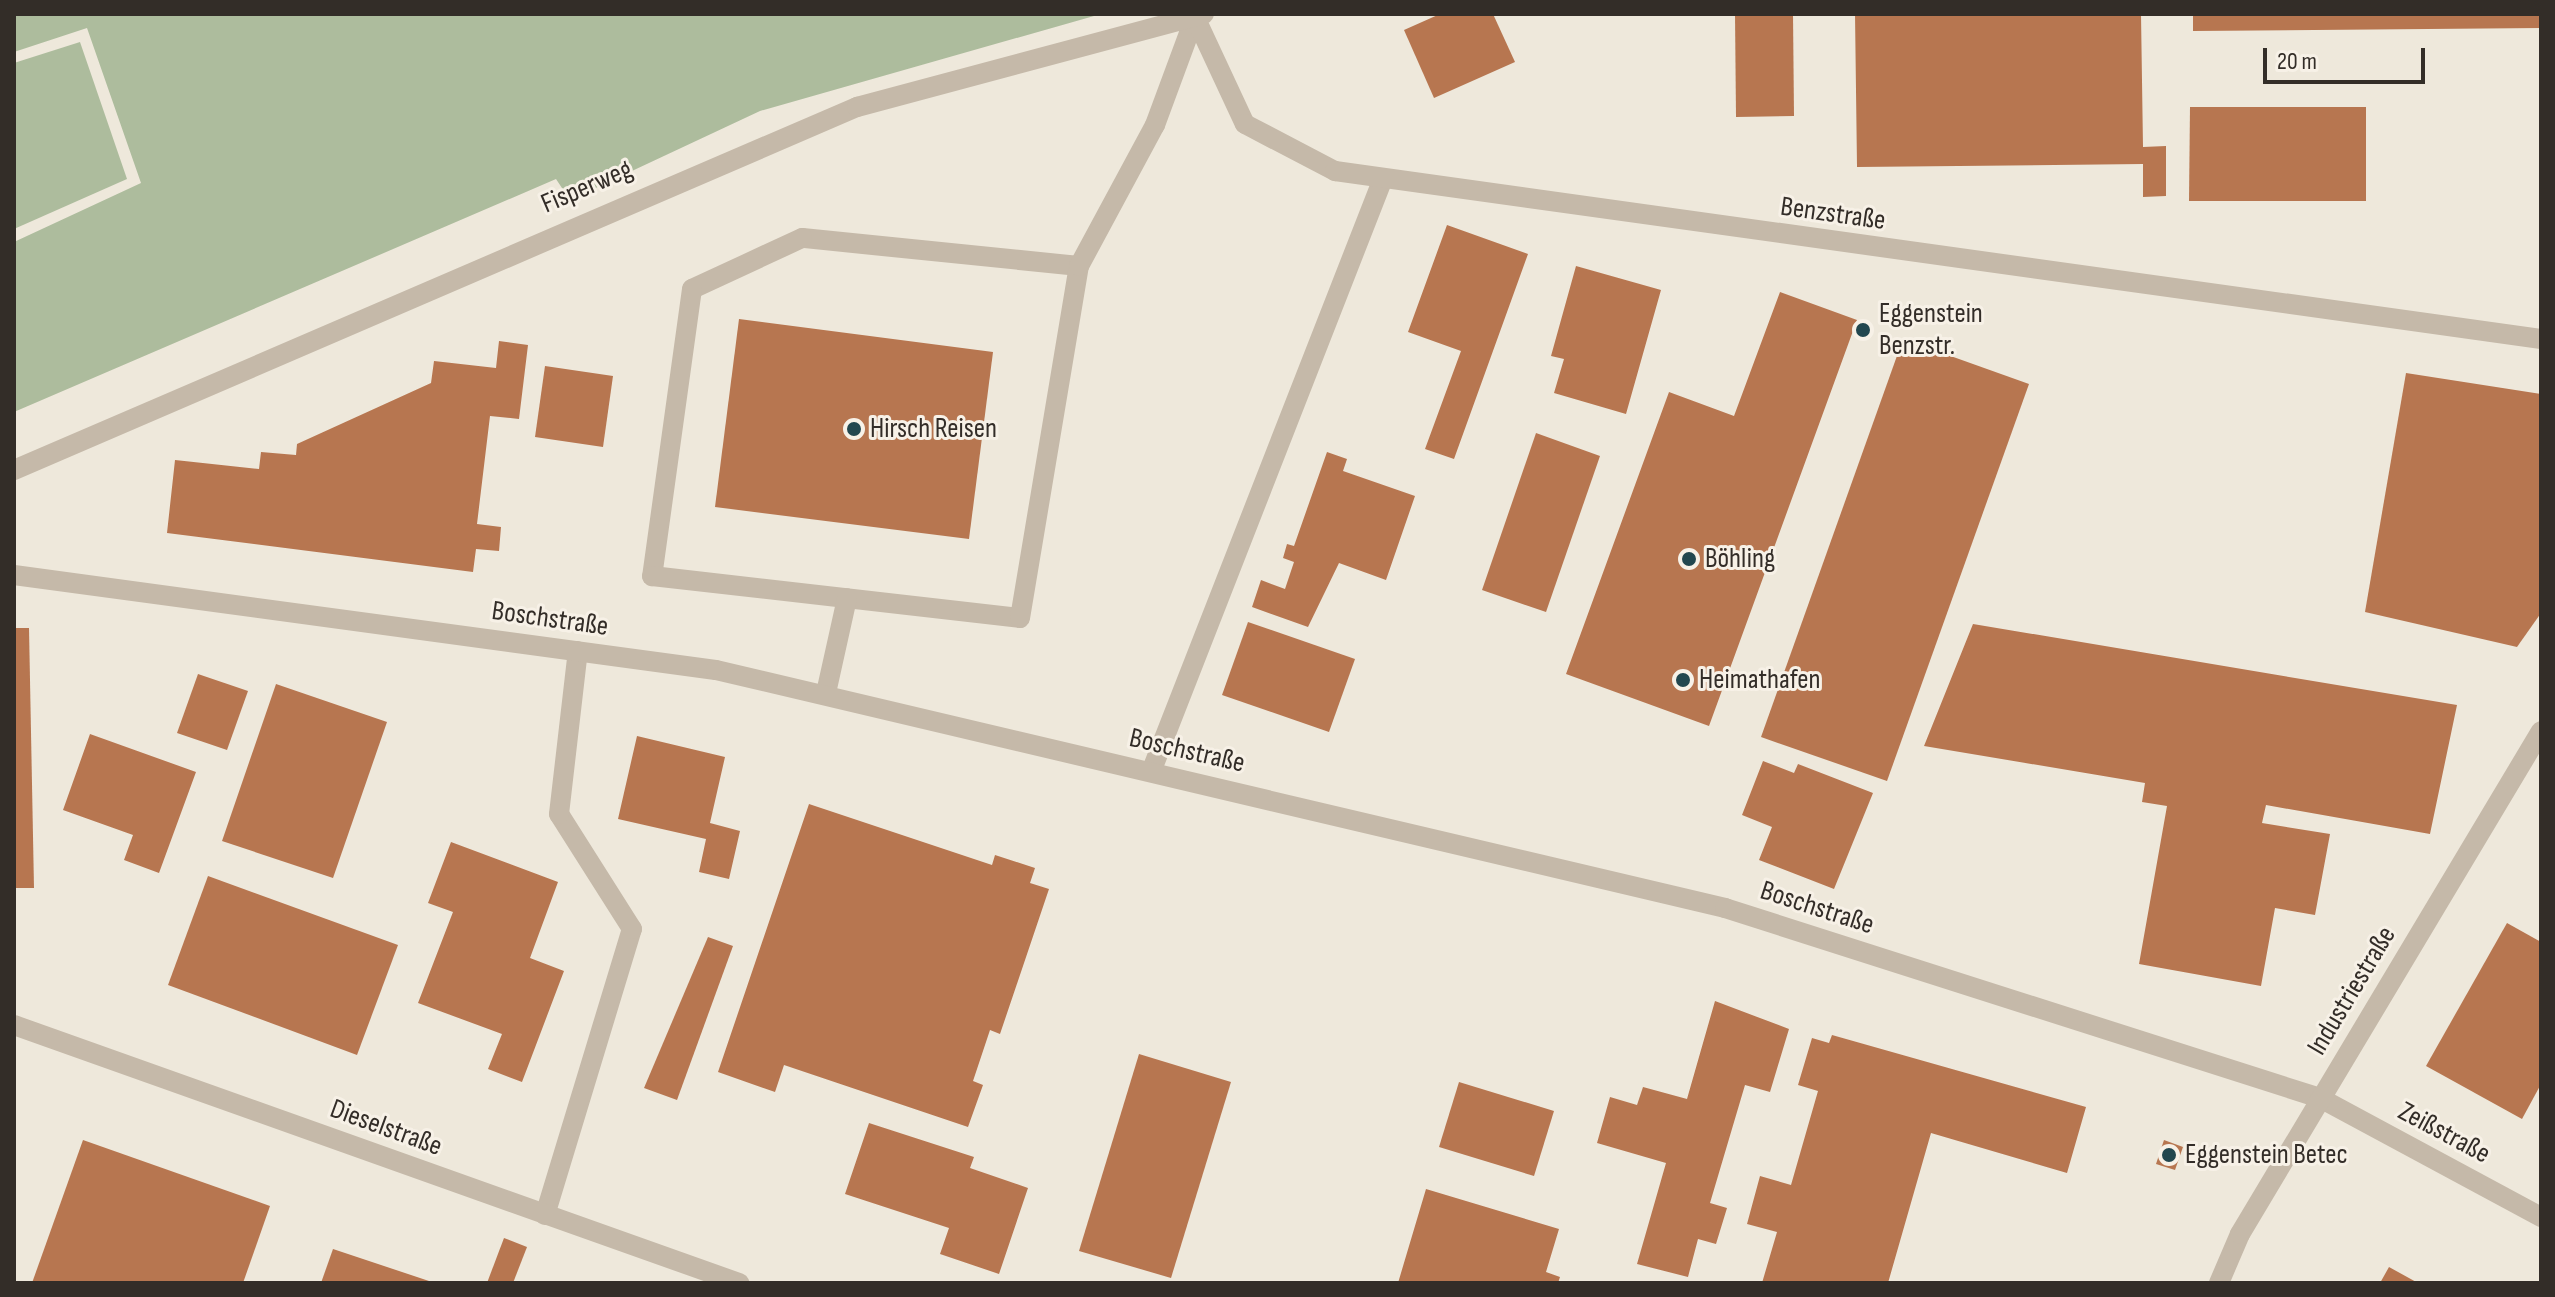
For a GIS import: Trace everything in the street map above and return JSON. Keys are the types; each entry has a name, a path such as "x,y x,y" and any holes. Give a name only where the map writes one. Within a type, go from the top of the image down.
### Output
{"street":[{"name":"Benzstraße","path":"1200,16 1245,124 1335,171 1382,181 2541,339"},
{"path":"1079,266 802,238 692,289 652,576 1020,618 1079,266 1155,125 1200,16"},
{"name":"Fisperweg","path":"14,470 857,107 1200,16"},
{"path":"1151,772 1382,181"},
{"name":"Boschstraße","path":"14,575 578,651 826,693 1725,908 2320,1098"},
{"path":"826,693 847,598"},
{"path":"545,1215 632,929 559,814 578,651"},
{"name":"Industriestraße","path":"2219,1283 2240,1234 2541,731"},
{"name":"Dieselstraße","path":"14,1025 739,1283"},
{"name":"Zeißstraße","path":"2320,1098 2541,1217"}],"green space":[{"path":"14,14 1101,14 760,111 570,200 556,179 14,412 14,242 141,183 87,28 14,52"},
{"path":"80,42 127,179 14,229 14,63"}],"building":[{"path":"1440,14 1493,14 1515,62 1434,98 1404,30"},
{"path":"1735,14 1793,14 1794,116 1736,117"},
{"path":"1855,14 2141,14 2143,147 2166,146 2166,196 2143,197 2143,164 1857,167"},
{"path":"2193,14 2541,14 2541,28 2193,31"},
{"path":"2190,107 2366,107 2366,201 2189,201"},
{"path":"1447,225 1528,254 1454,459 1425,449 1461,351 1408,332"},
{"path":"1576,266 1661,290 1626,414 1554,393 1564,359 1551,356"},
{"name":"Böhling","path":"1780,292 1857,320 1709,726 1566,674 1669,392 1734,416"},
{"name":"Hirsch Reisen","path":"739,319 993,352 969,539 715,507"},
{"name":"Eggenstein Benzstr.","path":"1859,320 1873,326 1868,339 1854,334"},
{"path":"1903,339 2029,384 1887,781 1761,737"},
{"path":"499,341 528,345 519,419 490,416 477,524 501,527 499,551 476,549 473,572 167,533 175,460 259,469 261,452 296,455 297,444 431,383 434,361 496,368"},
{"path":"545,366 613,376 603,447 535,437"},
{"path":"2406,373 2541,394 2541,613 2517,647 2365,612"},
{"path":"1536,433 1600,456 1546,612 1482,590"},
{"path":"1327,452 1347,459 1343,471 1415,496 1386,580 1339,563 1308,627 1252,607 1261,580 1285,589 1294,562 1283,558 1287,544 1294,546"},
{"path":"1248,622 1355,659 1329,732 1222,695"},
{"path":"1973,624 2457,705 2430,834 2266,805 2262,823 2330,834 2315,915 2275,908 2261,986 2139,964 2167,806 2142,802 2145,783 1924,746"},
{"path":"14,628 29,628 34,888 14,888"},
{"path":"198,674 248,691 227,750 177,733"},
{"path":"276,684 387,722 333,878 222,841"},
{"path":"90,734 196,772 159,873 124,860 133,835 63,810"},
{"path":"637,736 725,757 710,823 740,831 729,879 699,872 706,839 618,819"},
{"path":"1763,761 1794,773 1798,764 1873,793 1834,889 1759,860 1772,827 1742,815"},
{"path":"809,804 992,865 995,855 1035,868 1030,883 1049,889 1000,1034 990,1030 973,1081 983,1085 968,1127 784,1065 775,1092 718,1072"},
{"path":"451,842 558,882 530,958 564,971 522,1082 488,1069 502,1034 418,1003 453,912 428,903"},
{"path":"208,876 398,945 357,1055 168,985"},
{"path":"2507,923 2541,942 2541,1084 2522,1119 2426,1066"},
{"path":"708,937 733,946 677,1100 644,1088"},
{"path":"1715,1001 1789,1029 1770,1092 1745,1085 1710,1203 1727,1208 1716,1244 1698,1239 1688,1277 1637,1264 1666,1163 1597,1143 1610,1097 1637,1105 1643,1087 1687,1099"},
{"path":"1832,1035 2086,1107 2067,1173 1931,1133 1888,1283 1762,1283 1777,1232 1747,1224 1760,1176 1791,1185 1818,1091 1798,1085 1812,1038 1829,1043"},
{"path":"1139,1054 1231,1082 1171,1278 1079,1251"},
{"path":"1459,1082 1554,1111 1534,1176 1439,1147"},
{"path":"869,1123 974,1157 970,1168 1028,1188 999,1274 940,1254 949,1228 845,1194"},
{"path":"83,1140 270,1206 243,1283 32,1283"},
{"name":"Eggenstein Betec","path":"2164,1140 2183,1147 2175,1170 2156,1164"},
{"path":"1426,1189 1559,1229 1546,1272 1560,1277 1558,1283 1398,1283"},
{"path":"504,1238 527,1247 513,1283 487,1283"},
{"path":"333,1249 432,1282 432,1283 321,1283"},
{"path":"2389,1267 2418,1283 2380,1283"}],"place":[{"name":"Eggenstein Benzstr.","path":"1863,330"},
{"name":"Hirsch Reisen","path":"854,429"},
{"name":"Böhling","path":"1689,559"},
{"name":"Heimathafen","path":"1683,680"},
{"name":"Eggenstein Betec","path":"2169,1155"}]}
